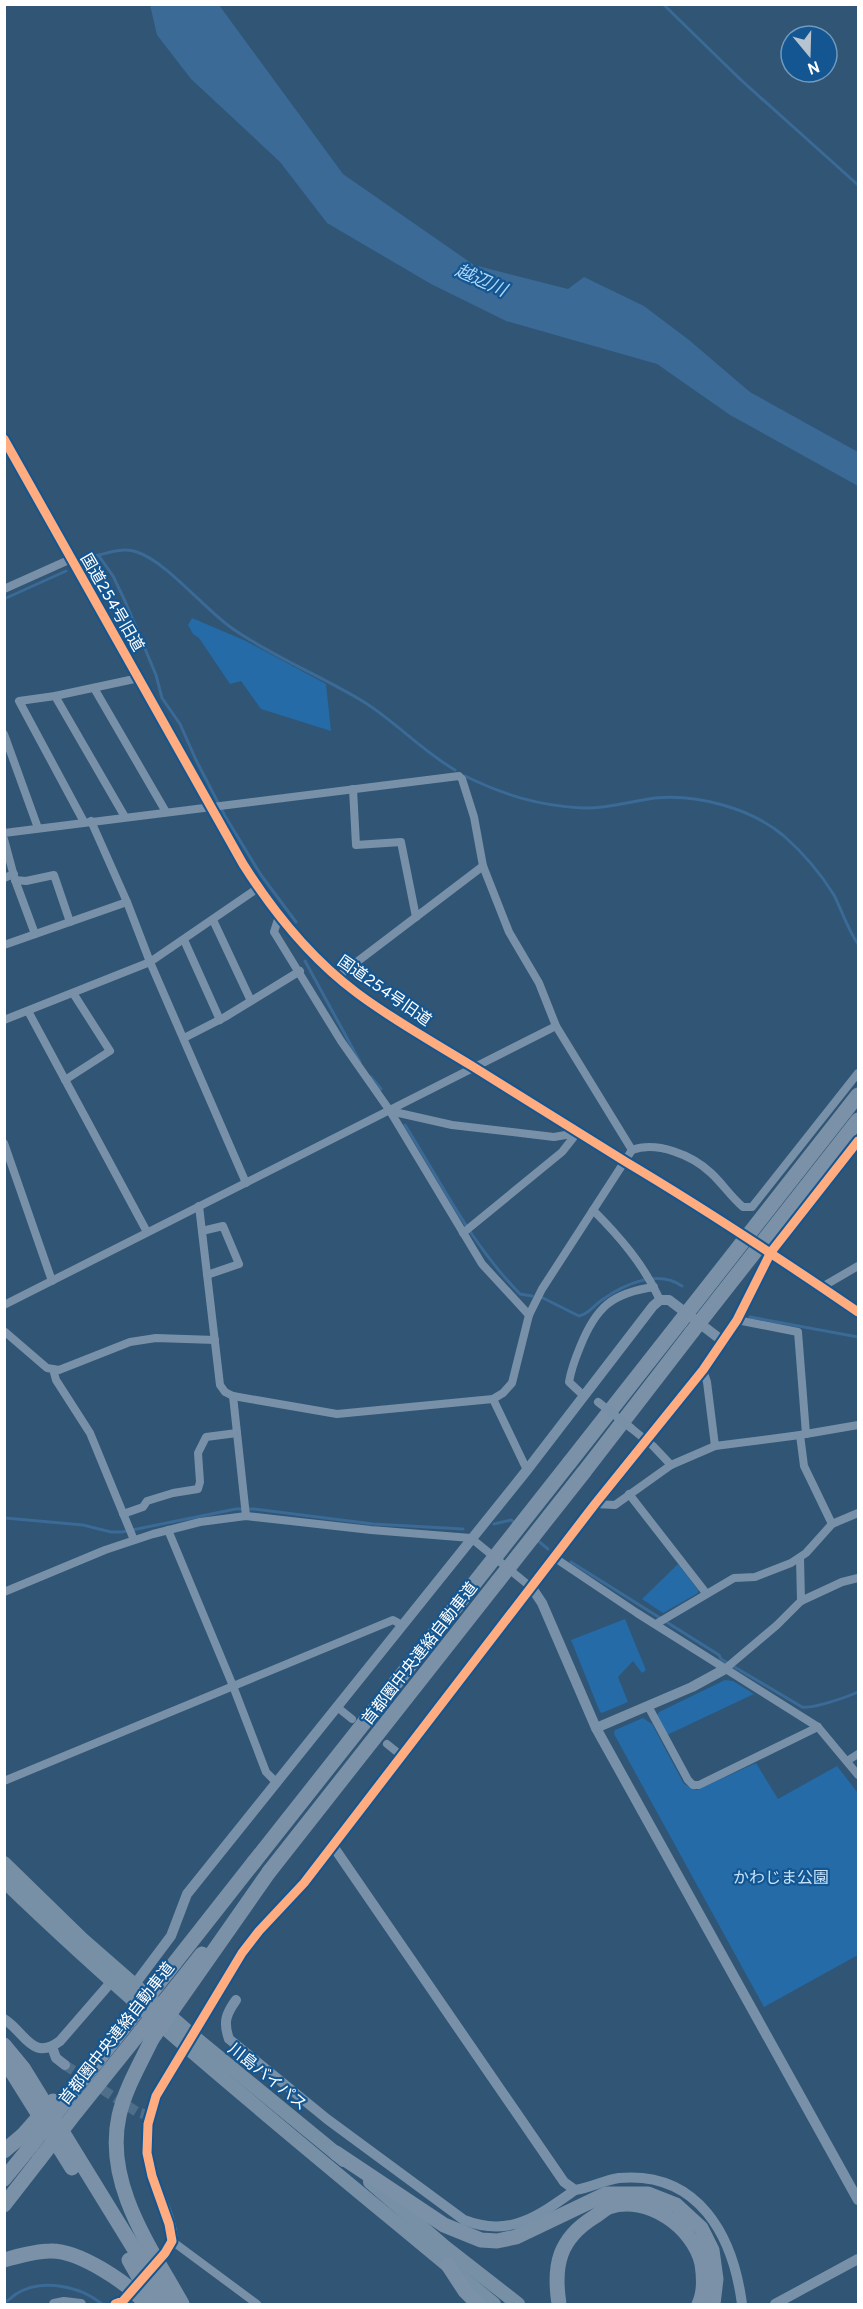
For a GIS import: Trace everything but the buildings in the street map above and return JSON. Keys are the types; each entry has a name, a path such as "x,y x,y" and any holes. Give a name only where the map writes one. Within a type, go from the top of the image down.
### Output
{"highway":[{"name":"首都圏中央連絡自動車道","path":"136,2026 269,1872 584,1472 686,1327 858,1095"},
{"name":"首都圏中央連絡自動車道","path":"4,2205 76,2112 218,1908 254,1862 570,1462 858,1120"},
{"name":"川島バイパス","path":"4,1863 82,1939 135,1984 190,2040 494,2304"},
{"name":"川島バイパス","path":"4,1881 112,1981 336,2153 445,2247 518,2304"},
{"path":"4,2179 27,2140 65,2094 136,2026"},
{"path":"136,2026 129,2086 119,2117 117,2140 119,2164 124,2191 133,2214 182,2304"},
{"path":"4,2045 23,2068 171,2304"},
{"path":"4,2063 12,2072 96,2206 154,2304"},
{"path":"4,2151 27,2140"},
{"path":"336,2153 444,2225 481,2240 497,2241 516,2237 606,2194 648,2194 676,2205 701,2228 712,2250 716,2279 713,2304"},
{"path":"559,2304 557,2272 563,2248 578,2227 609,2207 629,2205 647,2208 672,2219 693,2240 705,2278 699,2304"},
{"path":"4,2260 28,2253 52,2250 80,2259 113,2274 146,2304"},
{"path":"448,2265 465,2291 478,2304"}],"street":[{"name":"国道254号旧道","path":"4,439 139,678 217,806 258,888 305,947 338,977 385,1012 771,1252 858,1312"},
{"path":"4,589 71,559"},
{"path":"139,678 55,696 19,701 87,822 127,902 150,962 246,1182"},
{"path":"94,688 166,812"},
{"path":"55,696 125,817"},
{"path":"4,734 38,828"},
{"path":"4,833 459,776 474,817 483,866 509,932 539,983 556,1026 632,1150"},
{"path":"353,789 356,845 401,842 416,917"},
{"path":"4,839 14,877 35,934"},
{"path":"338,977 483,866"},
{"path":"4,878 14,877 26,880 54,875 70,922"},
{"path":"4,1020 150,962 258,888"},
{"path":"4,945 127,902"},
{"path":"279,916 274,932 341,1041 390,1111 465,1231 482,1264 529,1315"},
{"path":"213,920 250,1002"},
{"path":"184,940 220,1020"},
{"path":"184,1038 220,1020 300,971"},
{"path":"65,1080 111,1052 73,993"},
{"path":"28,1011 147,1232"},
{"path":"4,1305 556,1026"},
{"path":"199,1206 220,1385 225,1392 233,1396 337,1414 493,1399 503,1393 512,1383 529,1315 552,1271 632,1150 657,1148 687,1157 710,1172 743,1207 752,1207 858,1073"},
{"path":"390,1111 424,1120 475,1128 554,1137 577,1133"},
{"path":"465,1231 562,1152 577,1133"},
{"path":"165,2253 172,2241 147,2152 147,2114 242,1953 259,1931 304,1883 596,1504 703,1370 737,1320 771,1252 858,1141"},
{"path":"4,1143 8,1166 52,1281"},
{"path":"593,1210 617,1234 652,1282 660,1300"},
{"path":"202,1231 223,1226 239,1264 207,1275"},
{"path":"822,1287 858,1266"},
{"path":"652,1282 611,1301 597,1312 571,1369 569,1382 646,1440 671,1465"},
{"path":"135,1984 171,1936 187,1894 527,1470 653,1306 660,1300 669,1300 724,1342"},
{"path":"737,1320 798,1332 804,1466 832,1524"},
{"path":"4,1331 47,1368 59,1370 130,1342 156,1338 215,1340"},
{"path":"53,1369 56,1380 90,1433 134,1540"},
{"path":"703,1370 707,1382 715,1446"},
{"path":"233,1396 246,1516"},
{"path":"493,1399 527,1470"},
{"path":"596,1504 615,1505 671,1465 715,1446 803,1435 858,1425"},
{"path":"123,1514 143,1507 147,1501 164,1495 198,1489 200,1482 198,1453 206,1437 237,1433"},
{"path":"629,1494 706,1593"},
{"path":"661,1621 734,1578 755,1577 800,1558 832,1524 858,1513"},
{"path":"4,1592 134,1540 221,1518 246,1516 471,1538 532,1588 542,1603 596,1728 858,2199"},
{"path":"168,1530 266,1772 277,1783"},
{"path":"555,1558 661,1621 725,1669 818,1727 858,1775"},
{"path":"800,1558 801,1601"},
{"path":"596,1728 692,1687 725,1669 777,1625 801,1601 842,1582 858,1578"},
{"path":"4,1781 393,1620 402,1625"},
{"path":"648,1706 688,1780 693,1785 699,1785 818,1727"},
{"path":"337,1707 352,1719"},
{"path":"387,1744 402,1756"},
{"path":"848,1761 858,1754"},
{"path":"333,1846 564,2182 575,2190"},
{"path":"4,2019 32,2046 42,2049 52,2047 60,2041 112,1981"},
{"path":"236,2000 225,2018 224,2026 229,2039 327,2119 464,2220 475,2225 501,2228 514,2225 553,2206 575,2190 620,2178 657,2180 691,2197 712,2217 722,2232 735,2266 742,2304"},
{"path":"52,2047 56,2058 65,2065"},
{"path":"172,2241 257,2304"},
{"path":"775,2304 858,2259"},
{"path":"54,2304 64,2302 81,2304"}],"green space":[{"path":"192,618 246,641 326,684 331,731 261,709 241,681 230,684 199,638 193,634 188,625"},
{"path":"678,1564 698,1593 663,1613 642,1599"},
{"path":"625,1619 646,1670 642,1673 633,1661 618,1677 628,1702 602,1713 571,1640"},
{"path":"725,1680 733,1681 754,1694 667,1735 657,1715 659,1712"},
{"name":"かわじま公園","path":"643,1718 652,1724 684,1784 697,1790 756,1763 778,1799 837,1766 858,1793 858,1955 764,2007 614,1734 615,1730"}],"water":[{"name":"越辺川","path":"150,5 219,5 343,174 474,265 568,289 584,277 644,306 689,340 750,392 858,452 858,486 730,415 657,364 506,321 431,284 327,223 280,162 191,79 157,35"}],"waterway":[{"path":"663,4 741,80 858,185"},
{"path":"84,558 124,550 131,550 149,557 233,629 265,649 364,702 455,770"},
{"path":"99,556 113,576 125,601 156,675 162,698 180,724 225,816 261,875 296,922"},
{"path":"4,599 66,571"},
{"path":"465,776 494,789 551,805 601,807 671,797 706,801 740,811 771,826 804,856 834,895 858,944"},
{"path":"305,961 360,1062"},
{"path":"371,1077 381,1089"},
{"path":"405,1125 458,1213 487,1255 520,1294 532,1296"},
{"path":"543,1298 579,1316 611,1294 641,1281 662,1279 682,1286"},
{"path":"750,1317 858,1337"},
{"path":"5,1518 83,1525 111,1532 122,1532 236,1509 254,1509 373,1524 463,1529"},
{"path":"494,1524 511,1520 515,1523"},
{"path":"537,1540 548,1549"},
{"path":"571,1562 719,1655 721,1659 802,1707 822,1704 858,1692"},
{"path":"4,2303 26,2289 49,2285 72,2289 102,2304"}],"tunnel":[{"path":"65,2065 137,2112 144,2114"}],"cycle path":[{"path":"4,439 243,864 267,900 308,950 357,993 385,1012 714,1216 858,1312"},
{"path":"115,2304 123,2301 165,2253 172,2241 147,2153 148,2124 156,2096 242,1953 259,1931 304,1883 595,1504 703,1370 737,1320 771,1252 858,1141"}]}
